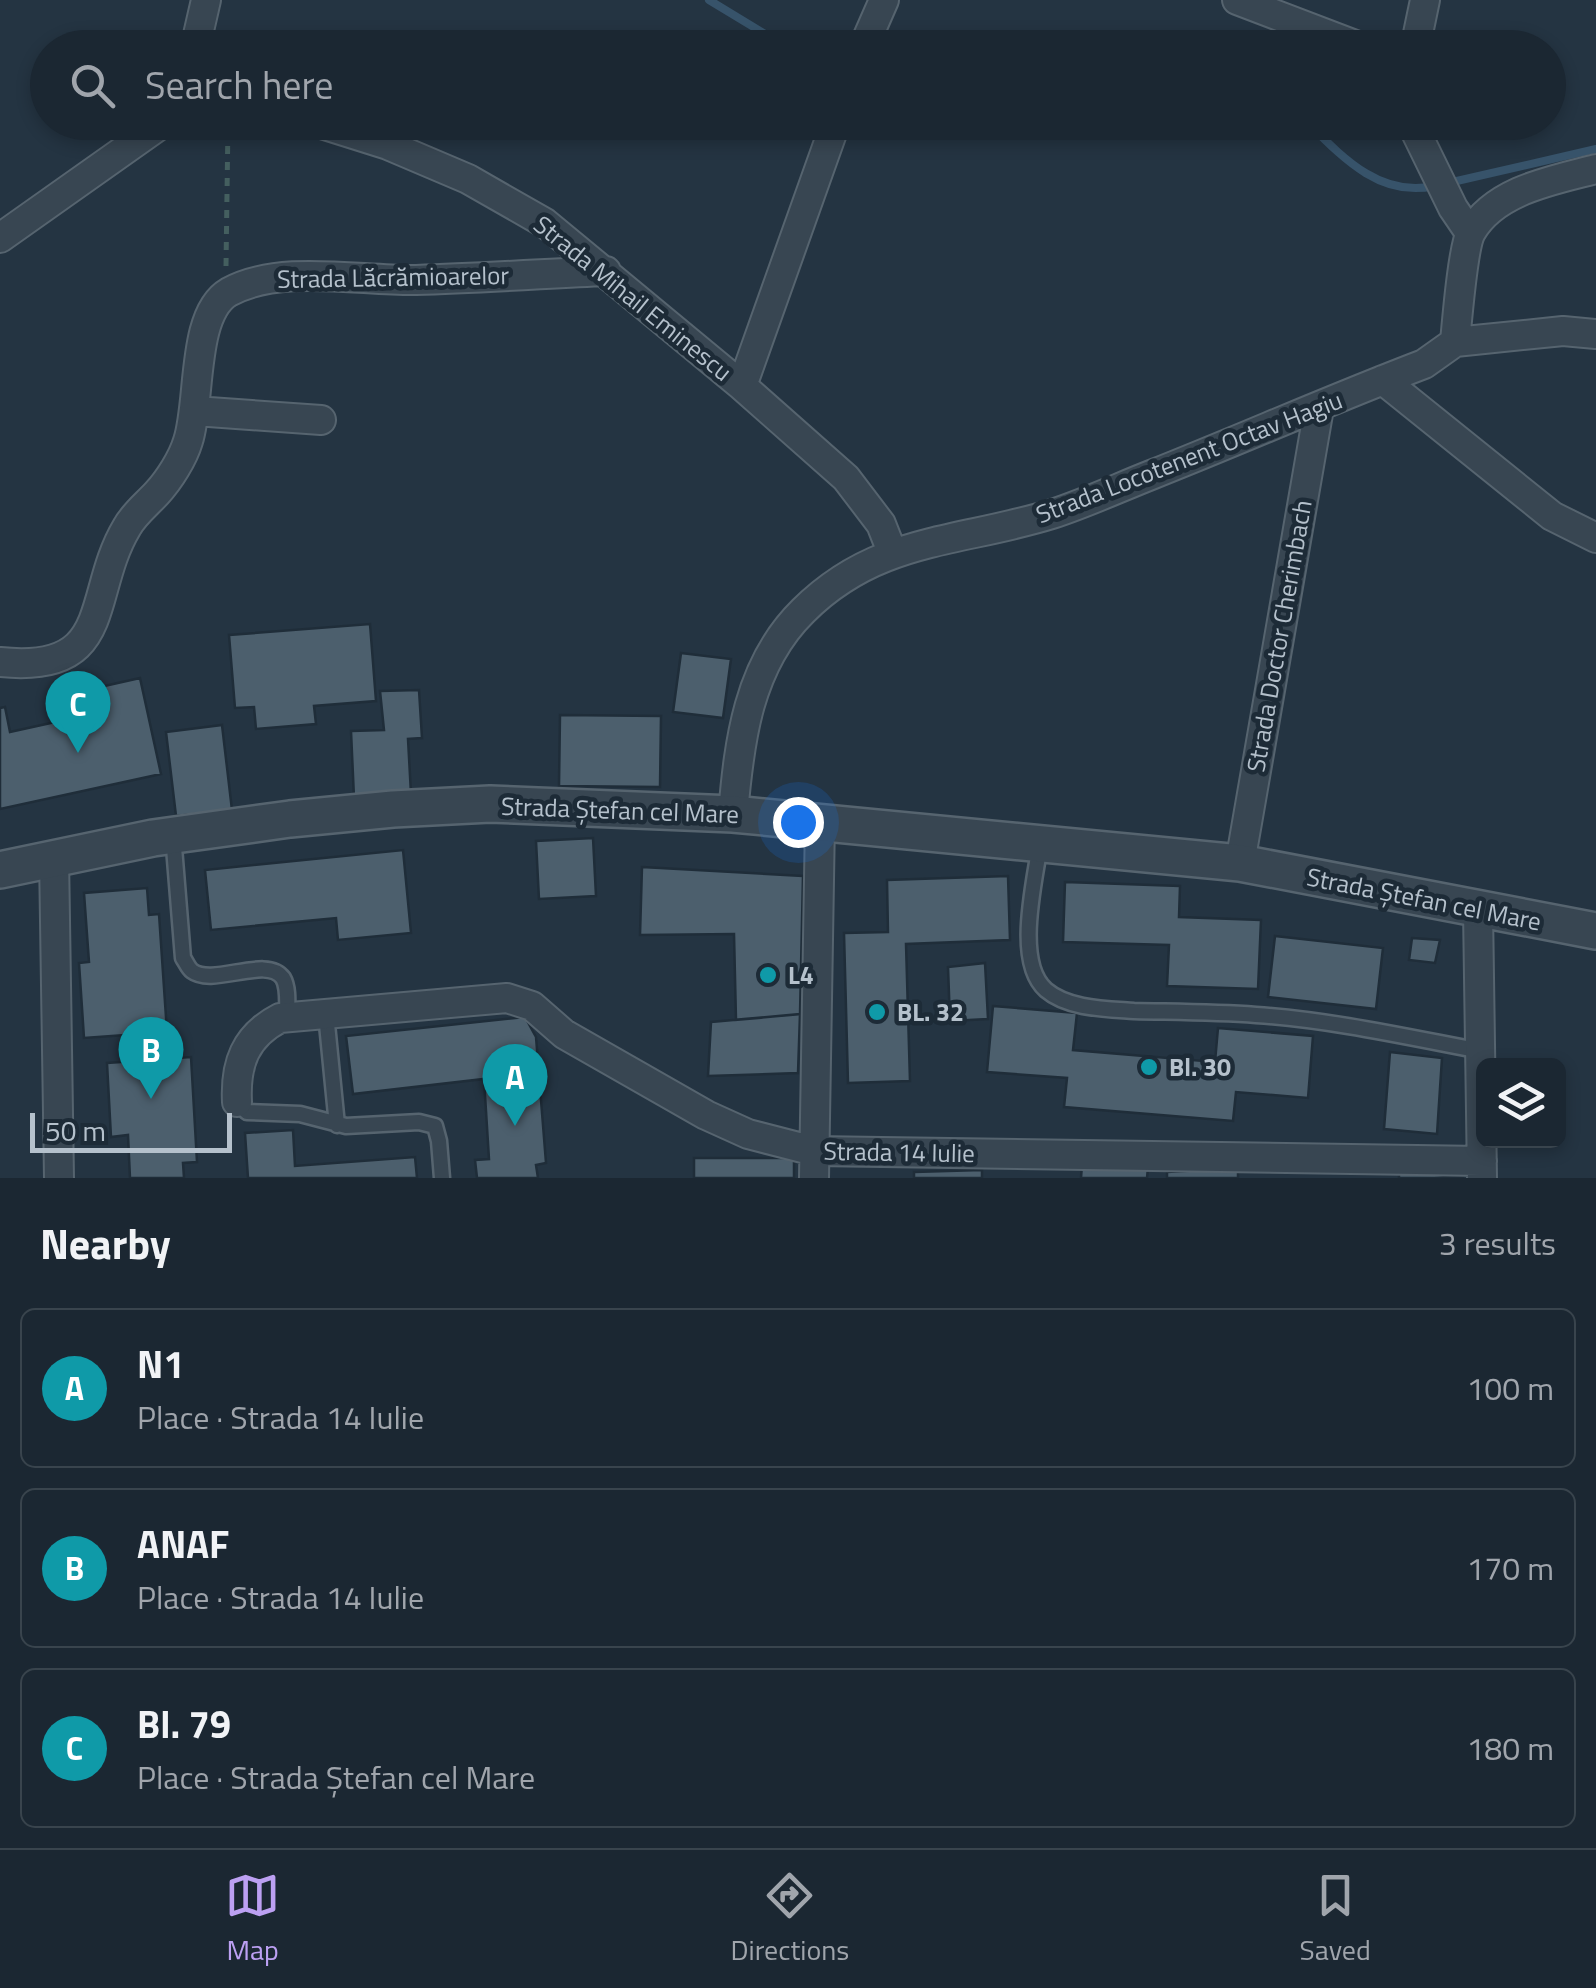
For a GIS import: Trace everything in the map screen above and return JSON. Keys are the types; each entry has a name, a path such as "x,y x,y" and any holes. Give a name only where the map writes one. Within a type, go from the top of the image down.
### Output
{"street":[{"path":"199,30 206,0"},
{"path":"870,30 884,0"},
{"path":"1237,0 1316,30"},
{"path":"1419,30 1425,0"},
{"path":"0,238 139,140"},
{"name":"Strada Mihail Eminescu","path":"375,140 468,179 545,223 606,271 846,478 881,524 892,552"},
{"path":"742,386 830,140"},
{"path":"1418,140 1452,208 1470,233"},
{"path":"1584,172 1524,189 1492,210 1470,233 1455,342 1563,331 1596,334"},
{"name":"Strada Lăcrămioarelor","path":"226,294 270,277 414,280 606,271"},
{"path":"0,662 33,665 68,654 87,634 104,595 113,555 128,524 160,490 188,444 203,329 226,294"},
{"name":"Strada Locotenent Octav Hagiu","path":"733,814 739,743 752,695 770,655 800,613 849,573 892,552 1053,514 1424,364 1455,342"},
{"path":"1382,380 1462,442 1504,481 1552,516 1596,538"},
{"name":"Strada Doctor Cherimbach","path":"1240,863 1320,408"},
{"path":"195,411 321,420"},
{"name":"Strada Ștefan cel Mare","path":"0,870 54,856 174,835 307,817 490,804 820,820 1240,863 1596,931"},
{"path":"814,1165 820,820"},
{"path":"54,856 59,1178"},
{"path":"1478,910 1482,1170"},
{"name":"Strada 14 Iulie","path":"237,1102 240,1062 250,1041 265,1026 288,1018 484,998 516,1000 532,1006 564,1034 706,1115 814,1165 1482,1170"}],"lane":[{"path":"174,835 183,958 192,971 204,975 269,969 280,975 285,982 288,1018"},
{"path":"1040,843 1027,944 1033,969 1046,990 1072,1003 1109,1010 1258,1015 1481,1051"},
{"path":"326,1014 337,1124"},
{"path":"237,1102 247,1112 300,1114 337,1124 419,1122 435,1126 442,1178"}],"path":[{"path":"226,294 228,140"}],"building":[{"path":"370,624 376,701 314,706 316,724 256,729 254,707 235,708 229,635"},
{"path":"681,653 731,659 723,718 673,712"},
{"path":"140,678 161,774 0,809 0,708 5,707 10,732 96,713 91,689"},
{"path":"419,690 422,738 408,739 411,794 354,798 351,731 384,730 380,691"},
{"path":"560,715 661,716 660,787 559,786"},
{"path":"222,725 232,810 176,816 166,732"},
{"path":"593,838 596,896 539,899 536,841"},
{"path":"403,850 411,933 338,940 336,918 211,930 205,870"},
{"name":"L4","path":"642,867 803,876 800,1014 736,1020 734,934 640,935"},
{"name":"BL. 32","path":"1008,876 1010,940 906,944 910,1081 848,1083 844,933 888,932 887,880"},
{"path":"1065,882 1180,886 1179,917 1261,920 1258,989 1167,986 1169,945 1063,942"},
{"path":"147,888 149,915 159,914 167,1032 84,1038 79,963 89,962 84,893"},
{"path":"1275,936 1383,948 1376,1009 1268,997"},
{"path":"1412,938 1440,940 1435,963 1409,960"},
{"path":"985,963 988,1019 950,1021 948,967"},
{"name":"Bl. 30","path":"993,1006 1077,1013 1073,1050 1215,1062 1218,1028 1313,1036 1308,1098 1236,1092 1233,1121 1064,1107 1067,1078 987,1072"},
{"path":"800,1014 798,1073 708,1076 711,1022"},
{"path":"525,1017 536,1037 546,1163 536,1165 538,1178 477,1178 475,1160 489,1159 484,1079 353,1094 346,1036"},
{"path":"1390,1052 1442,1058 1437,1134 1384,1129"},
{"path":"191,1057 197,1162 183,1163 184,1178 130,1178 128,1135 111,1137 107,1063"},
{"path":"293,1130 295,1166 415,1157 417,1178 248,1178 245,1133"},
{"path":"694,1158 794,1158 794,1178 694,1178"},
{"path":"1082,1165 1148,1167 1147,1178 1081,1178"},
{"path":"1238,1168 1238,1178 1167,1178 1167,1172"},
{"path":"982,1170 982,1178 914,1178 914,1172"},
{"path":"1399,1172 1463,1177 1463,1178 1399,1178"}],"waterway":[{"path":"709,0 758,30"},
{"path":"1326,140 1348,161 1379,180 1414,188 1434,186"},
{"path":"1448,183 1596,149"}],"place":[{"name":"Bl. 79","path":"78,753"},
{"name":"L4","path":"768,975"},
{"name":"BL. 32","path":"877,1012"},
{"name":"Bl. 30","path":"1149,1067"},
{"name":"ANAF","path":"151,1099"},
{"name":"N1","path":"515,1126"}]}
